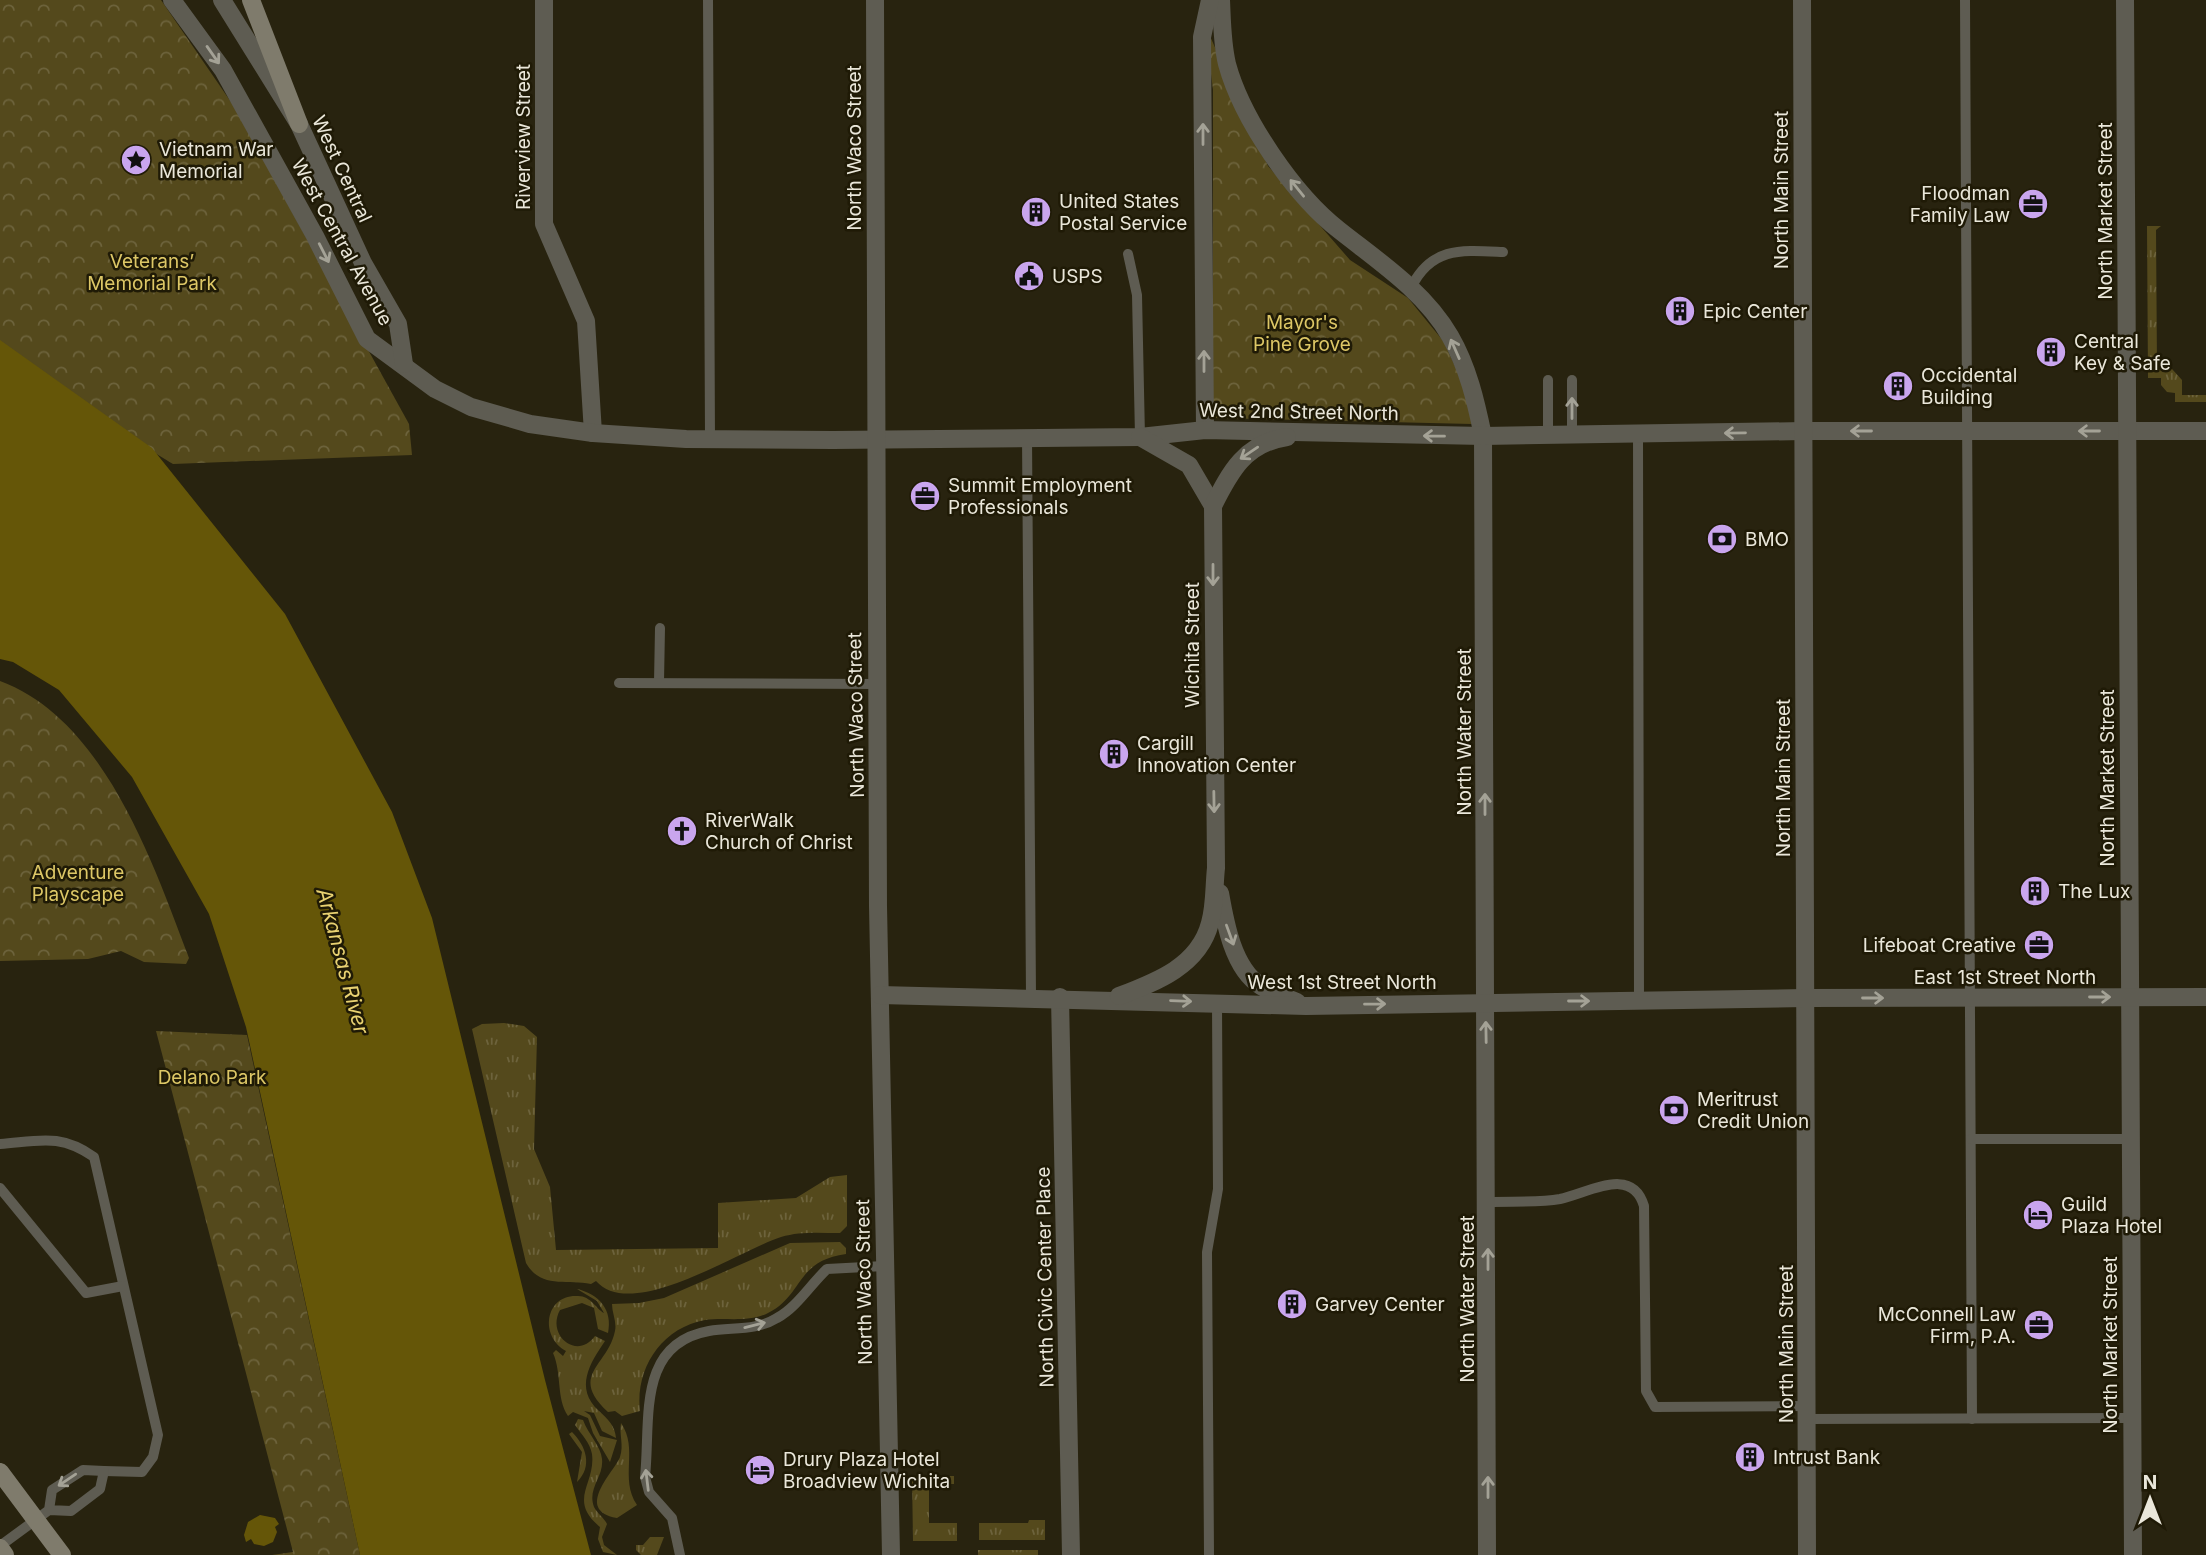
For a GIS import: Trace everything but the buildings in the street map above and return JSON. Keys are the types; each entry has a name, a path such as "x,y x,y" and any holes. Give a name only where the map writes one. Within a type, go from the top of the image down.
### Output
{"main road":[{"path":"251,0 299,124"},
{"path":"0,1472 42,1515 62,1555"},
{"path":"0,1547 5,1555"}],"street":[{"name":"West Central Avenue","path":"172,0 223,70 315,236 367,339 404,363 435,389 471,407 530,424 593,433 710,439 794,439"},
{"name":"West Central","path":"222,0 299,124 363,263 398,324 404,363"},
{"name":"Riverview Street","path":"544,0 544,224 586,321 593,433"},
{"name":"North Waco Street","path":"875,0 875,440 880,995 891,1555"},
{"path":"1205,430 1202,37 1210,0"},
{"name":"North Water Street","path":"1221,0 1228,65 1241,98 1283,170 1315,209 1411,288 1449,335 1474,392 1483,436 1489,1202 1487,1555"},
{"name":"North Main Street","path":"1802,0 1807,1555"},
{"name":"North Market Street","path":"2125,0 2133,1555"},
{"name":"West 2nd Street North","path":"794,439 1140,437 1205,430 1483,436 1803,431 2206,431"},
{"path":"1213,506 1233,467 1249,451 1279,439 1311,434"},
{"path":"1140,437 1189,466 1213,506"},
{"name":"Wichita Street","path":"1213,506 1216,868"},
{"path":"1112,999 1168,975 1200,947 1210,923 1216,868"},
{"path":"1216,868 1224,920 1247,971 1260,986 1306,1006"},
{"name":"West 1st Street North","path":"880,995 1060,997 1306,1006 1805,998"},
{"name":"North Civic Center Place","path":"1060,997 1071,1555"},
{"name":"East 1st Street North","path":"1805,998 2206,997"}],"lane":[{"path":"708,0 710,439"},
{"path":"1965,0 1972,1419"},
{"path":"1411,288 1426,264 1439,256 1462,251 1503,251"},
{"path":"1128,254 1137,295 1140,437"},
{"path":"1548,380 1548,436"},
{"path":"1572,380 1572,435"},
{"path":"1638,435 1639,1001"},
{"path":"1027,436 1031,997"},
{"path":"659,682 660,628"},
{"path":"619,683 877,684"},
{"path":"1209,1555 1207,1252 1218,1189 1217,1003"},
{"path":"1970,1139 2130,1139"},
{"path":"0,1144 54,1140 75,1144 94,1157 158,1435 153,1457 142,1472 83,1469 52,1490 42,1515"},
{"path":"1489,1202 1559,1199 1610,1183 1628,1184 1641,1194 1644,1206 1646,1391 1655,1407 1972,1419 2132,1418"},
{"path":"0,1188 86,1293 123,1286"},
{"path":"680,1555 674,1539 672,1518 649,1492 645,1477 652,1379 661,1359 678,1342 696,1333 753,1328 778,1318 827,1269 884,1266"},
{"path":"0,1547 42,1515 71,1511 100,1489 104,1471"}],"green space":[{"name":"Veterans’ Memorial Park","path":"0,0 161,0 233,105 409,424 412,455 173,464 0,359"},
{"name":"Mayor's Pine Grove","path":"1205,25 1268,166 1350,260 1408,298 1444,342 1464,386 1473,424 1213,418 1213,90"},
{"path":"2147,226 2161,226 2156,230 2157,369 2172,369 2182,380 2182,395 2206,395 2206,402 2175,402 2175,393 2167,392 2161,385 2161,378 2148,378"},
{"name":"Adventure Playscape","path":"0,681 37,700 68,727 96,760 141,839 189,958 186,964 144,962 121,951 88,959 0,961"},
{"path":"482,1024 524,1026 537,1037 534,1149 550,1187 556,1250 718,1248 718,1203 796,1198 830,1177 847,1175 847,1226 840,1233 803,1233 781,1237 686,1280 659,1289 634,1293 613,1291 596,1281 591,1284 539,1277 526,1263 472,1029"},
{"name":"Delano Park","path":"156,1031 247,1035 360,1555 272,1555 293,1552"},
{"path":"840,1242 846,1248 846,1254 817,1264 808,1271 780,1306 768,1313 745,1319 713,1319 689,1324 664,1341 654,1353 642,1380 640,1411 622,1416 615,1411 608,1412 597,1399 591,1389 591,1379 615,1331 612,1304 639,1303 664,1298 790,1243"},
{"path":"577,1289 592,1295 603,1304 608,1317 608,1333 598,1329 594,1308 582,1303 560,1310 557,1328 560,1336 572,1345 588,1343 595,1336 605,1341 590,1367 586,1385 591,1402 610,1423 616,1438 602,1431 594,1413 584,1411 590,1415 600,1436 617,1440 610,1462 593,1433 588,1418 573,1412 568,1416 562,1401 553,1353 556,1350 563,1356 566,1351 552,1336 549,1326 553,1309 567,1297 578,1296 586,1298 604,1313 597,1301"},
{"path":"578,1419 583,1420 601,1454 601,1471 592,1500 595,1509 607,1524 602,1537 604,1545 617,1555 603,1552 598,1539 600,1527 585,1508 592,1454 575,1425"},
{"path":"621,1423 629,1443 629,1484 637,1505 617,1518 604,1514 598,1507 597,1499 620,1457"},
{"path":"572,1432 581,1443 586,1456 585,1469 577,1482 582,1452 569,1434"},
{"path":"912,1476 954,1476 954,1484 929,1484 929,1523 957,1523 957,1541 913,1541"},
{"path":"1029,1520 1045,1520 1045,1540 979,1540 979,1523 1028,1523"},
{"path":"650,1537 664,1537 657,1555 641,1555 636,1550 636,1545 643,1545"},
{"path":"978,1550 1038,1550 1038,1555 978,1555"}],"water":[{"name":"Arkansas River","path":"0,340 152,448 285,614 392,812 432,918 545,1380 591,1555 360,1555 246,1027 209,914 132,777 59,690 13,662 0,659"},
{"path":"260,1515 275,1518 279,1524 275,1527 277,1532 273,1542 264,1546 254,1544 251,1539 246,1542 244,1535 248,1522"}],"place":[{"name":"Vietnam War Memorial","path":"136,160"},
{"name":"Floodman Family Law","path":"2033,204"},
{"name":"United States Postal Service","path":"1036,212"},
{"name":"USPS","path":"1029,276"},
{"name":"Epic Center","path":"1680,311"},
{"name":"Central Key & Safe","path":"2051,352"},
{"name":"Occidental Building","path":"1898,386"},
{"name":"Summit Employment Professionals","path":"925,496"},
{"name":"BMO","path":"1722,539"},
{"name":"Cargill Innovation Center","path":"1114,754"},
{"name":"RiverWalk Church of Christ","path":"682,831"},
{"name":"The Lux","path":"2035,891"},
{"name":"Lifeboat Creative","path":"2039,945"},
{"name":"Meritrust Credit Union","path":"1674,1110"},
{"name":"Guild Plaza Hotel","path":"2038,1215"},
{"name":"Garvey Center","path":"1292,1304"},
{"name":"McConnell Law Firm, P.A.","path":"2039,1325"},
{"name":"Intrust Bank","path":"1750,1457"},
{"name":"Drury Plaza Hotel Broadview Wichita","path":"760,1470"}]}
